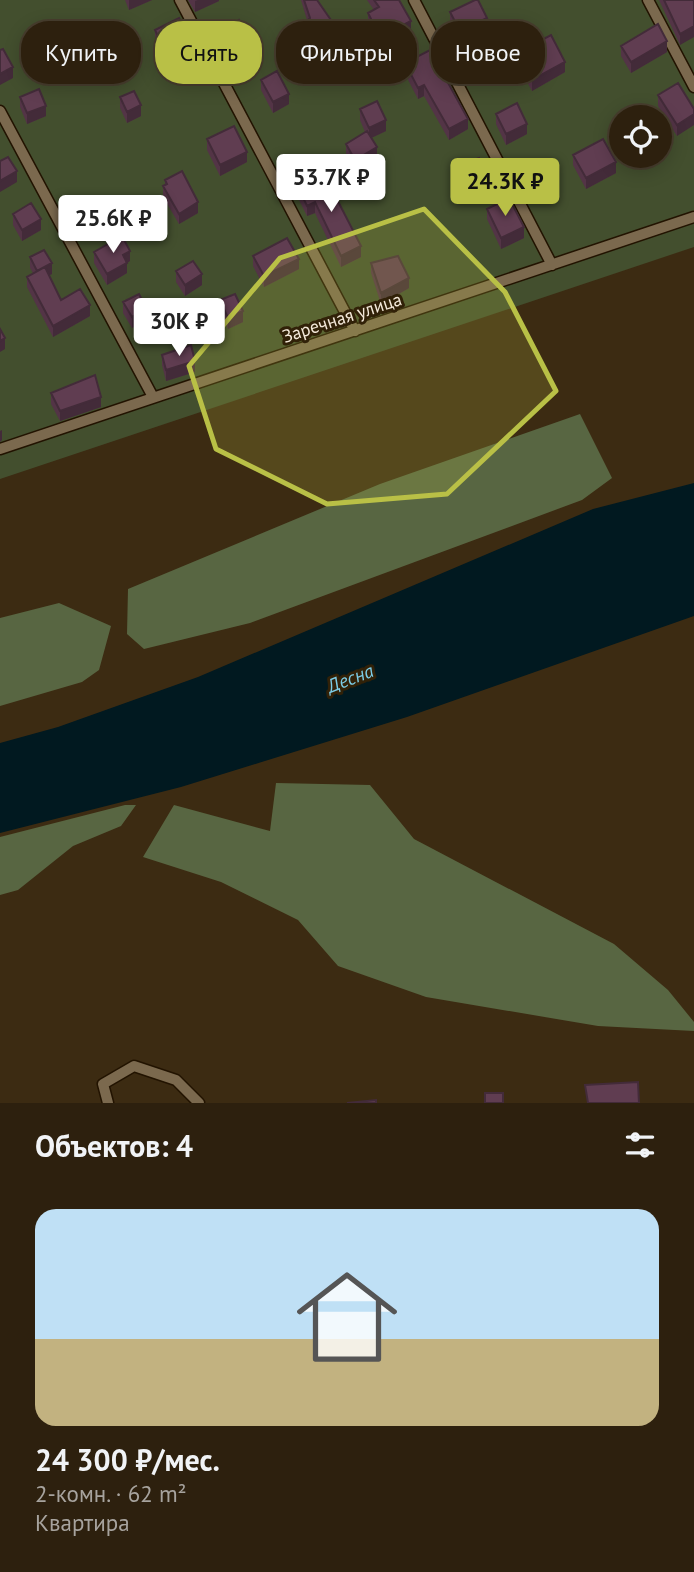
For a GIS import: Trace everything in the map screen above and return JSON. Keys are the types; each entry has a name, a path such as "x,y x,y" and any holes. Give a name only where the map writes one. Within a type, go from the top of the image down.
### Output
{"lane":[{"path":"180,0 355,331"},
{"path":"414,0 552,265"},
{"path":"648,0 694,87"},
{"path":"0,111 153,397"},
{"name":"Заречная улица","path":"0,449 694,217"},
{"path":"108,1103 103,1084 134,1066 176,1080 198,1103"}],"highlighted area":[{"path":"424,209 505,292 556,391 447,494 327,504 216,449 189,366 280,258"}],"green space":[{"path":"0,0 694,0 694,247 0,479"},
{"path":"580,414 612,478 582,500 250,623 144,649 127,634 128,589 380,484"},
{"path":"59,603 111,626 99,670 82,682 0,706 0,618"},
{"path":"276,783 370,785 414,839 614,944 668,990 694,1022 694,1031 598,1026 426,997 338,966 298,920 221,882 143,857 174,805 270,831"},
{"path":"125,805 136,805 121,826 73,846 18,890 0,895 0,837"}],"water":[{"name":"Десна","path":"694,483 694,616 407,717 181,787 0,833 0,743 58,727 198,677 593,509"}],"building":[{"path":"304,0 317,0 332,21 307,21 310,18"},
{"path":"374,0 399,0 411,21 372,21 368,13 379,7"},
{"path":"478,0 487,18 481,21 455,21 450,12"},
{"path":"664,0 694,0 694,26 680,34"},
{"path":"658,24 667,41 631,62 621,46"},
{"path":"551,35 565,62 545,73 545,38"},
{"path":"3,49 13,67 0,74 0,50"},
{"path":"430,50 431,84 449,84 468,119 449,129 424,85 418,88 416,84 417,57"},
{"path":"276,72 276,84 284,84 289,94 273,102 262,79"},
{"path":"678,83 694,109 694,114 677,125 672,117 672,105 664,105 658,95"},
{"path":"39,89 46,106 27,113 20,97"},
{"path":"134,91 141,105 127,112 120,97"},
{"path":"377,101 386,120 369,128 360,109"},
{"path":"517,103 527,124 506,134 496,114"},
{"path":"234,126 247,152 220,165 207,139"},
{"path":"367,131 377,147 355,160 346,144"},
{"path":"603,139 609,150 609,166 586,178 573,155"},
{"path":"8,157 17,171 0,181 0,161"},
{"path":"479,158 485,172 468,180 461,165"},
{"path":"182,171 198,202 179,214 163,186 167,184 165,180"},
{"path":"325,176 361,246 341,256 315,202 307,206 299,189"},
{"path":"509,198 524,227 501,238 487,209"},
{"path":"31,203 41,219 22,230 13,214"},
{"path":"122,236 130,251 123,255 127,263 107,274 94,252"},
{"path":"287,238 299,259 264,276 253,256"},
{"path":"44,250 52,263 37,271 30,257"},
{"path":"398,256 409,278 381,293 371,263"},
{"path":"193,261 202,274 185,285 176,271"},
{"path":"45,267 61,300 80,289 90,305 53,326 27,277"},
{"path":"139,294 146,308 132,317 123,302"},
{"path":"235,294 243,311 228,318 220,300"},
{"path":"191,345 195,361 166,370 162,355"},
{"path":"95,375 101,397 60,411 51,393"},
{"path":"638,1082 639,1103 588,1103 585,1085"},
{"path":"485,1093 503,1093 503,1103 485,1103"},
{"path":"376,1100 376,1103 347,1103"}]}
